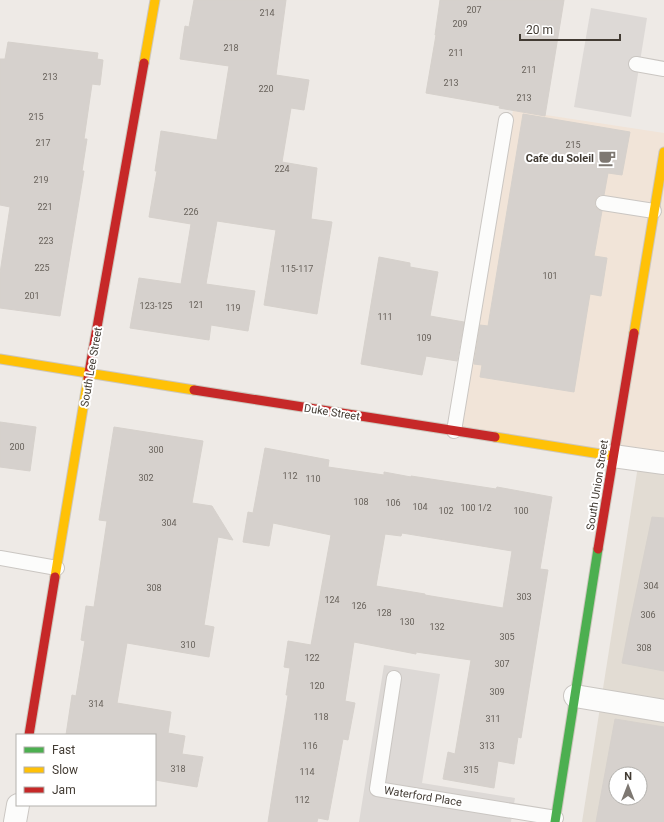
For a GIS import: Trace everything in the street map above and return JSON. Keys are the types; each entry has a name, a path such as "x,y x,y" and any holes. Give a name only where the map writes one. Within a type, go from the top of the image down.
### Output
{"street":[{"name":"South Lee Street","path":"29,734 89,374 155,0"},
{"name":"South Union Street","path":"555,820 613,456 664,152"},
{"name":"Duke Street","path":"0,359 664,463"},
{"path":"575,696 664,711"},
{"path":"15,822 18,806"}],"lane":[{"path":"636,64 664,69"},
{"path":"454,431 506,120"},
{"path":"603,202 654,211"},
{"path":"0,558 57,568"},
{"name":"Waterford Place","path":"394,678 377,789 555,820"}],"shaded area":[{"path":"591,8 647,18 631,117 574,107"},
{"path":"513,110 664,133 664,470 458,428"},
{"path":"638,466 664,470 664,822 582,822"},
{"path":"384,665 440,674 422,783 515,798 511,822 359,822"}],"building":[{"path":"194,0 286,0 276,75 309,80 304,110 291,108 282,162 317,168 311,219 332,222 317,314 264,305 276,230 217,221 206,284 255,291 248,331 211,325 209,340 130,328 139,278 181,284 191,224 149,217 157,171 155,171 161,131 217,140 229,66 180,59 185,26 189,27"},
{"path":"440,0 564,0 545,116 499,108 500,106 426,93 436,35"},
{"path":"8,42 98,53 97,59 103,60 100,85 92,84 84,139 87,139 82,171 84,171 60,316 0,308 0,273 10,207 0,205 0,59 5,59"},
{"path":"523,114 630,132 622,175 608,173 604,195 600,195 595,201 595,206 598,210 602,211 594,256 607,258 601,296 590,294 574,392 480,377 482,365 474,364 480,325 488,326"},
{"path":"379,257 410,263 410,267 438,272 430,316 464,322 457,361 426,356 422,375 361,364"},
{"path":"0,422 36,427 30,471 0,467"},
{"path":"114,427 203,441 192,503 212,506 233,540 218,537 204,625 214,627 209,657 127,643 117,703 171,712 168,733 185,736 182,754 203,757 197,787 156,780 156,734 66,734 72,695 76,696 85,641 81,640 86,606 94,607 107,521 99,520"},
{"path":"265,448 329,460 328,467 384,475 384,472 496,489 497,487 552,497 540,569 548,570 521,738 518,737 514,764 498,761 494,788 443,779 448,752 455,754 471,660 416,652 416,654 354,642 345,701 355,703 348,740 343,739 328,820 318,818 317,822 268,822 288,695 286,695 290,668 284,667 288,641 311,645 331,535 273,523 269,546 243,542 248,512 253,513","holes":["402,533 512,551 503,608 376,586 385,534 401,536"]},
{"path":"652,517 664,518 664,671 622,663"},
{"path":"615,719 664,727 664,822 596,822"}],"traffic: fast":[{"path":"555,822 598,549"}],"traffic: slow":[{"path":"144,63 155,0"},
{"path":"634,333 664,152"},
{"path":"0,359 194,390"},
{"path":"55,577 88,378"},
{"path":"495,437 613,456"}],"traffic: jam":[{"path":"88,378 144,63"},
{"path":"598,549 634,333"},
{"path":"194,390 495,437"},
{"path":"29,734 55,577"}],"place":[{"name":"Cafe du Soleil","path":"607,158"}]}
